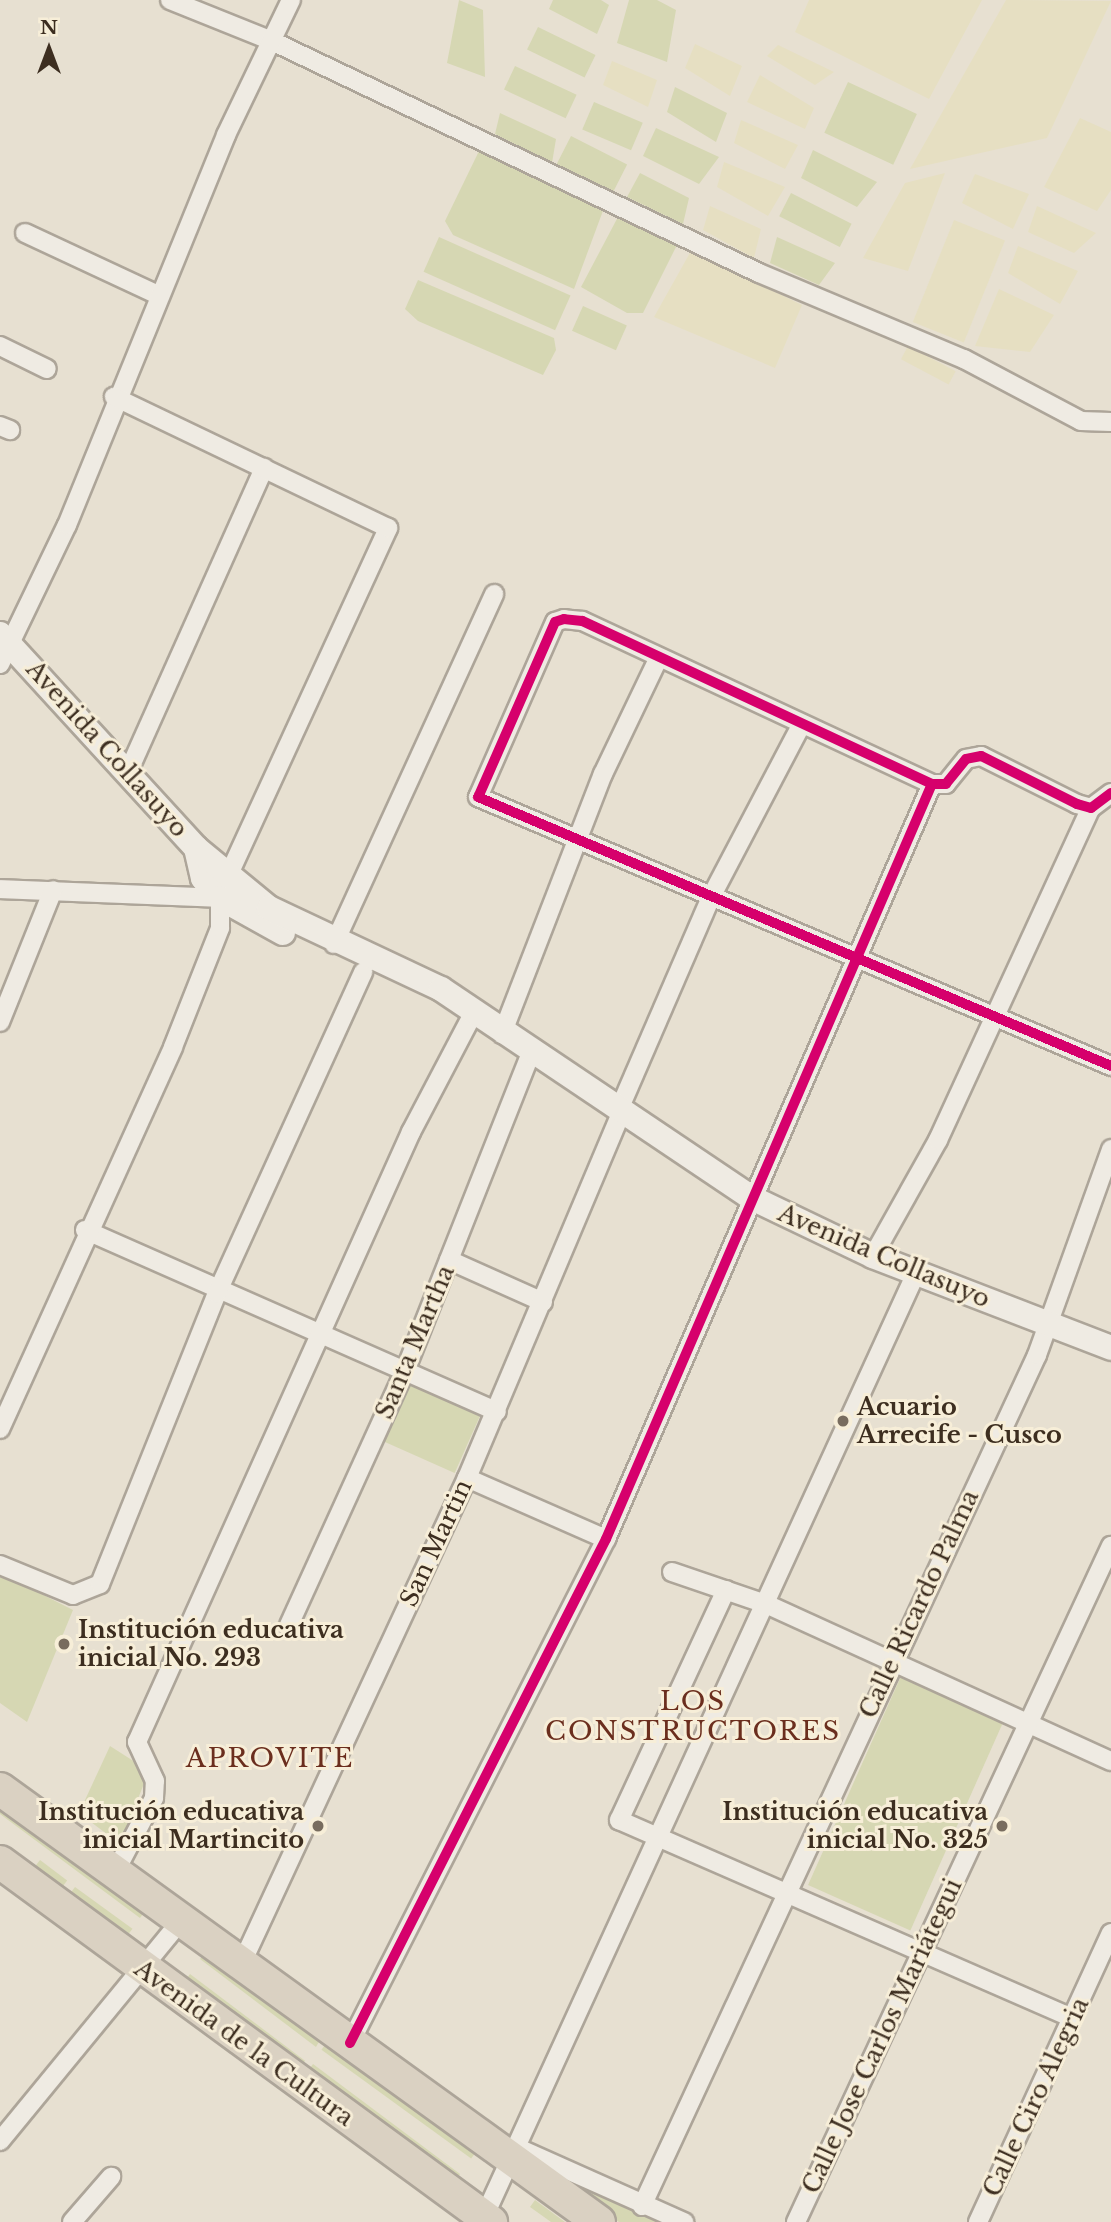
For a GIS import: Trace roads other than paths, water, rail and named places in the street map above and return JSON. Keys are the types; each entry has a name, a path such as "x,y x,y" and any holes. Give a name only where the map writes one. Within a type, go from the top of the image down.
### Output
{"highway":[{"path":"0,1789 240,1967 517,2155 599,2222"},
{"name":"Avenida de la Cultura","path":"0,1862 143,1970 487,2219"}],"street":[{"path":"170,0 272,41 759,273 964,359 1081,421 1111,422"},
{"path":"3,646 67,525 114,397 291,0"},
{"path":"25,233 158,295"},
{"path":"0,346 47,369"},
{"path":"0,889 220,898 238,882 388,528 114,397"},
{"path":"129,770 264,468"},
{"path":"0,1564 73,1595 100,1584 494,594"},
{"path":"1091,808 981,756 966,759 946,784 932,784 658,659 582,621 555,622 478,788 481,802 1111,1066"},
{"name":"Avenida Collasuyo","path":"3,646 129,770 196,848 238,882 349,959"},
{"path":"502,1034 580,842 603,774 658,659"},
{"name":"San Martin","path":"240,1967 497,1412 711,897 802,724"},
{"path":"350,2043 606,1539 750,1197 859,960 932,784"},
{"path":"873,1256 996,1018 1091,808 1111,793"},
{"name":"Avenida Collasuyo","path":"196,848 203,878 220,898 349,959 466,1009 530,1055 750,1197 873,1256 1111,1348"},
{"path":"0,1022 53,890"},
{"path":"0,1429 85,1230 173,1047 220,928 220,898"},
{"path":"114,1874 154,1798 155,1781 137,1742 466,1009"},
{"name":"Santa Martha","path":"289,1625 404,1371 530,1055"},
{"name":"Calle Ricardo Palma","path":"642,2206 789,1895 890,1660 1047,1325 1111,1149"},
{"path":"85,1230 217,1293 497,1412"},
{"path":"449,1259 542,1302"},
{"path":"487,2219 916,1273"},
{"path":"467,1478 606,1539"},
{"name":"Calle Jose Carlos Mariátegui","path":"796,2222 1026,1719 1111,1546"},
{"path":"671,1572 766,1604 1026,1719 1111,1761"},
{"path":"726,1590 619,1820 1072,2018"},
{"path":"0,2141 179,1923"},
{"name":"Calle Ciro Alegria","path":"978,2222 1111,1933"},
{"path":"517,2155 684,2222"},
{"path":"72,2222 111,2177"}],"place":[{"name":"Acuario Arrecife - Cusco","path":"843,1421"},
{"name":"Institución educativa inicial No. 293","path":"64,1644"},
{"name":"Institución educativa inicial Martincito","path":"318,1826"},
{"name":"Institución educativa inicial No. 325","path":"1002,1826"}],"district":[{"name":"LOS CONSTRUCTORES","path":"693,1717"},
{"name":"APROVITE","path":"270,1759"}]}
